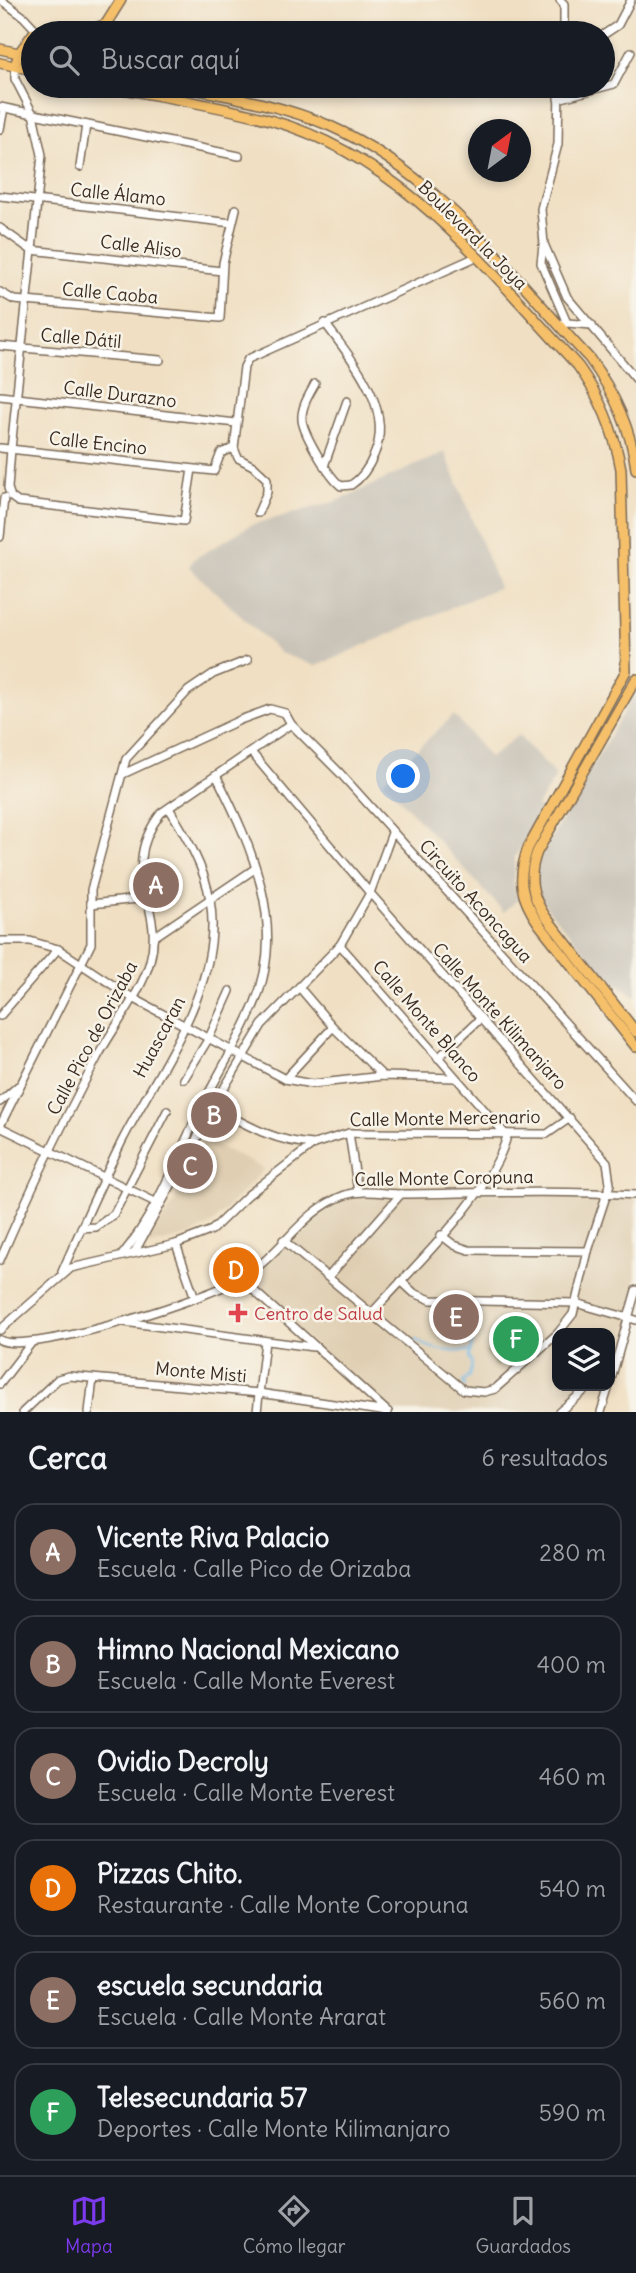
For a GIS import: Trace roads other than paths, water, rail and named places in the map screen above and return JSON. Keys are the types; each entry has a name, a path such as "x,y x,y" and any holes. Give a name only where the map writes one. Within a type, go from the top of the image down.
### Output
{"main road":[{"path":"108,21 121,0"},
{"path":"0,49 19,53"},
{"path":"15,66 21,50"},
{"path":"0,63 21,67"},
{"name":"Boulevard la Joya","path":"166,98 271,120 324,140 382,172 427,206 578,366 597,393 617,446 621,469 626,671 528,848 520,872 520,889 525,905 538,924 636,1047"},
{"name":"Boulevard la Joya","path":"234,98 330,126 390,159 437,194 563,324 608,383 627,426 636,470"},
{"path":"636,679 537,852 531,878 536,903 636,1032"}],"street":[{"path":"560,0 565,11 565,21"},
{"path":"615,27 631,0"},
{"path":"6,1 24,21"},
{"path":"615,82 631,52"},
{"path":"15,66 15,79 21,91"},
{"path":"0,537 8,488 43,155 33,114 25,98"},
{"path":"562,98 558,99 558,144 541,209 544,244 541,263 563,324 592,325"},
{"path":"0,129 2,108 239,156"},
{"path":"80,167 86,125"},
{"name":"Calle Álamo","path":"0,196 232,223"},
{"path":"222,271 236,209"},
{"name":"Calle Aliso","path":"0,228 31,250 222,271"},
{"path":"544,244 567,297 636,379"},
{"path":"258,513 268,492 267,479 253,466 238,458 234,449 244,367 248,359 476,257"},
{"name":"Calle Caoba","path":"0,292 14,300 220,318 222,271"},
{"path":"315,384 303,405 302,422 330,478 341,486 358,481 370,465 381,428 368,388 325,323"},
{"name":"Calle Dátil","path":"0,346 160,360"},
{"name":"Calle Durazno","path":"0,396 236,423"},
{"path":"324,466 347,401"},
{"name":"Calle Encino","path":"0,448 192,469"},
{"path":"5,498 18,502 184,521 192,469 214,471 221,453 234,449"},
{"path":"155,1202 0,1127 83,964 93,931 91,890 126,759 188,691 213,674 248,660"},
{"name":"Circuito Aconcagua","path":"123,774 240,720 270,709 285,713 291,724 316,747 636,1101"},
{"name":"Calle Pico de Orizaba","path":"0,1260 95,1060 150,963 154,937 140,876 141,855 152,824 169,808 291,724"},
{"name":"Calle Monte Kilimanjaro","path":"251,752 370,893 607,1162 610,1176 607,1193 587,1251 576,1303 565,1328"},
{"path":"122,1255 155,1202 256,1003 265,956 267,907 256,868 217,777"},
{"name":"Huascaran","path":"62,1273 104,1178 184,1025 206,972 210,899 191,848 169,808"},
{"path":"134,1253 242,1056 262,1025 340,945 370,893 392,833"},
{"path":"154,937 256,868"},
{"path":"91,904 147,898"},
{"path":"0,941 30,941 58,949 131,997 285,1079 312,1084 383,1076 455,1078"},
{"name":"Calle Monte Blanco","path":"340,945 507,1136"},
{"path":"0,1016 58,949"},
{"path":"299,988 333,1027 383,1076"},
{"path":"184,1079 209,1038 230,991"},
{"path":"438,1058 481,1018"},
{"path":"285,1079 333,1027"},
{"path":"0,1102 23,1080"},
{"path":"203,1103 269,1137 288,1143 314,1144"},
{"path":"81,1228 96,1227 110,1219 128,1190 167,1111"},
{"name":"Calle Monte Mercenario","path":"0,1330 62,1273 90,1261 176,1244 201,1236 221,1223 248,1195 314,1144 349,1133 507,1136 547,1134 570,1118"},
{"path":"349,1133 358,1192"},
{"path":"370,1315 479,1191 501,1159 507,1136"},
{"name":"Calle Monte Coropuna","path":"0,1340 7,1343 32,1342 120,1321 195,1298 241,1279 329,1202 358,1192 401,1194 479,1191 636,1195"},
{"path":"329,1276 401,1194"},
{"path":"441,1235 454,1245 469,1250 587,1251"},
{"name":"Calle Monte Kilimanjaro","path":"283,1240 329,1276 370,1315 454,1385 475,1392 495,1389 552,1339"},
{"path":"176,1244 195,1298"},
{"path":"241,1279 388,1412"},
{"path":"401,1281 414,1293 431,1300 576,1303 632,1319"},
{"path":"615,1360 632,1319 636,1290"},
{"path":"120,1321 314,1347"},
{"path":"257,1412 265,1341"},
{"path":"0,1384 32,1342"},
{"name":"Monte Misti","path":"26,1411 63,1377 259,1393 388,1412"},
{"path":"89,1412 93,1379"},
{"path":"559,1412 584,1391"},
{"path":"601,1412 607,1391"}],"waterway":[{"path":"465,1386 463,1382 469,1376 472,1364 469,1357 481,1310"},
{"path":"413,1343 416,1340 442,1350 470,1351"}],"place":[{"name":"Vicente Riva Palacio","path":"156,885"},
{"name":"Himno Nacional Mexicano","path":"214,1115"},
{"name":"Ovidio Decroly","path":"190,1166"},
{"name":"Pizzas Chito.","path":"236,1270"},
{"name":"Centro de Salud","path":"238,1313"},
{"name":"escuela secundaria","path":"456,1317"},
{"name":"Telesecundaria 57","path":"516,1339"}]}
